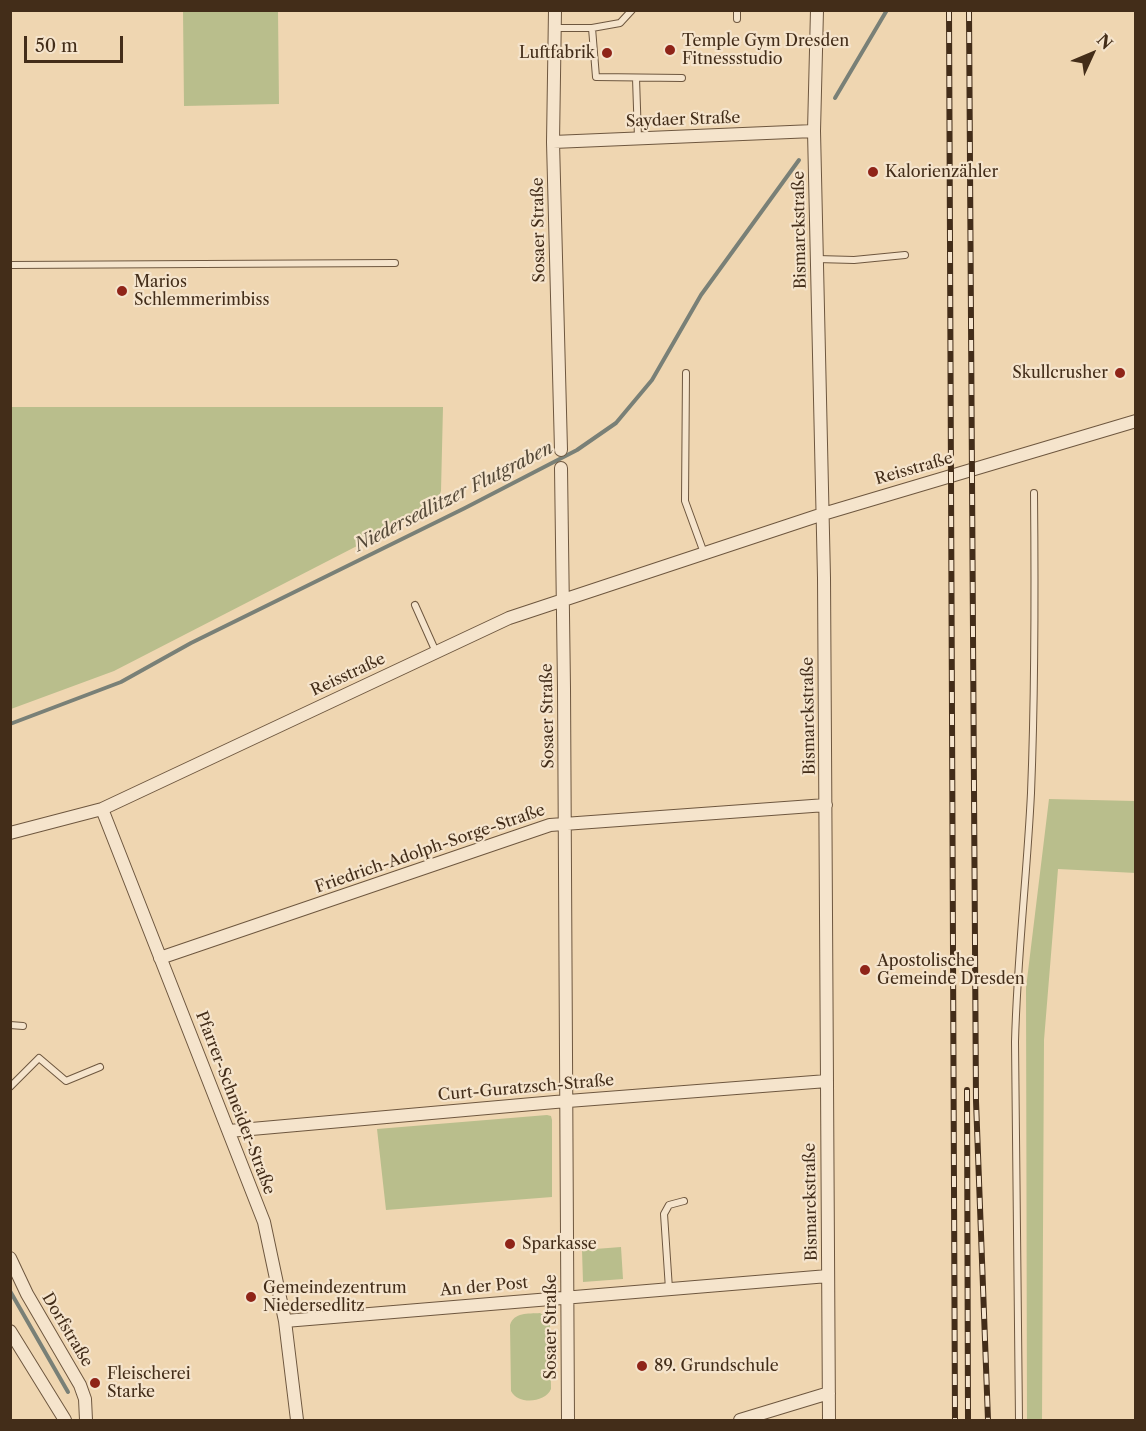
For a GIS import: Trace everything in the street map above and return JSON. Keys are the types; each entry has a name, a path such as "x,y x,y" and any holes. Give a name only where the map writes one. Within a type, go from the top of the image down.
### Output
{"street":[{"name":"Sosaer Straße","path":"555,10 553,142 561,450"},
{"name":"Bismarckstraße","path":"817,10 814,131 823,513 829,1420"},
{"name":"Saydaer Straße","path":"553,142 814,131"},
{"name":"Reisstraße","path":"10,833 102,809 509,618 823,513 1136,421"},
{"name":"Sosaer Straße","path":"561,468 568,1420"},
{"name":"Friedrich-Adolph-Sorge-Straße","path":"160,958 550,825 826,805"},
{"name":"Pfarrer-Schneider-Straße","path":"102,809 264,1222 285,1321 297,1420"},
{"name":"Curt-Guratzsch-Straße","path":"229,1131 826,1081"},
{"name":"Dorfstraße","path":"10,1258 27,1294 80,1385 85,1399 86,1420"},
{"name":"An der Post","path":"285,1321 828,1276"},
{"path":"10,1331 65,1420"},
{"path":"740,1420 829,1393"}],"lane":[{"path":"555,28 592,28 620,23 632,10"},
{"path":"737,10 737,19"},
{"path":"592,28 596,77 682,78"},
{"path":"636,78 638,139"},
{"path":"817,259 854,260 905,255"},
{"path":"10,265 395,263"},
{"path":"686,374 685,501 704,553"},
{"name":"Sosaer Straße","path":"561,450 561,468"},
{"path":"1019,1420 1015,1042 1031,795 1036,638 1034,494"},
{"path":"415,605 436,652"},
{"path":"10,1024 23,1026"},
{"path":"10,1087 39,1058 66,1081 100,1067"},
{"path":"669,1289 664,1214 669,1205 684,1202"}],"green space":[{"path":"183,11 278,11 279,104 184,106"},
{"path":"11,407 443,407 441,491 436,505 114,671 11,709"},
{"path":"1049,799 1135,801 1136,873 1058,869 1044,1040 1042,1420 1027,1420 1026,988"},
{"path":"551,1116 552,1120 552,1197 386,1210 377,1129"},
{"path":"621,1247 623,1279 583,1282 582,1250"},
{"path":"540,1313 548,1318 550,1323 551,1389 548,1394 538,1399 519,1399 511,1391 510,1325 518,1316"}],"waterway":[{"name":"Niedersedlitzer Flutgraben","path":"835,98 887,10"},
{"name":"Niedersedlitzer Flutgraben","path":"10,724 121,682 191,643 577,450 616,423 652,380 701,295 799,160"},
{"path":"10,1291 68,1392"}],"railway":[{"path":"949,10 955,1420"},
{"path":"969,10 976,1101 988,1420"},
{"path":"967,1090 968,1420"}],"place":[{"name":"Temple Gym Dresden Fitnessstudio","path":"670,50"},
{"name":"Luftfabrik","path":"607,53"},
{"name":"Kalorienzähler","path":"873,172"},
{"name":"Marios Schlemmerimbiss","path":"122,291"},
{"name":"Skullcrusher","path":"1120,373"},
{"name":"Apostolische Gemeinde Dresden","path":"865,970"},
{"name":"Sparkasse","path":"510,1244"},
{"name":"Gemeindezentrum Niedersedlitz","path":"251,1297"},
{"name":"89. Grundschule","path":"642,1366"},
{"name":"Fleischerei Starke","path":"95,1383"}]}
